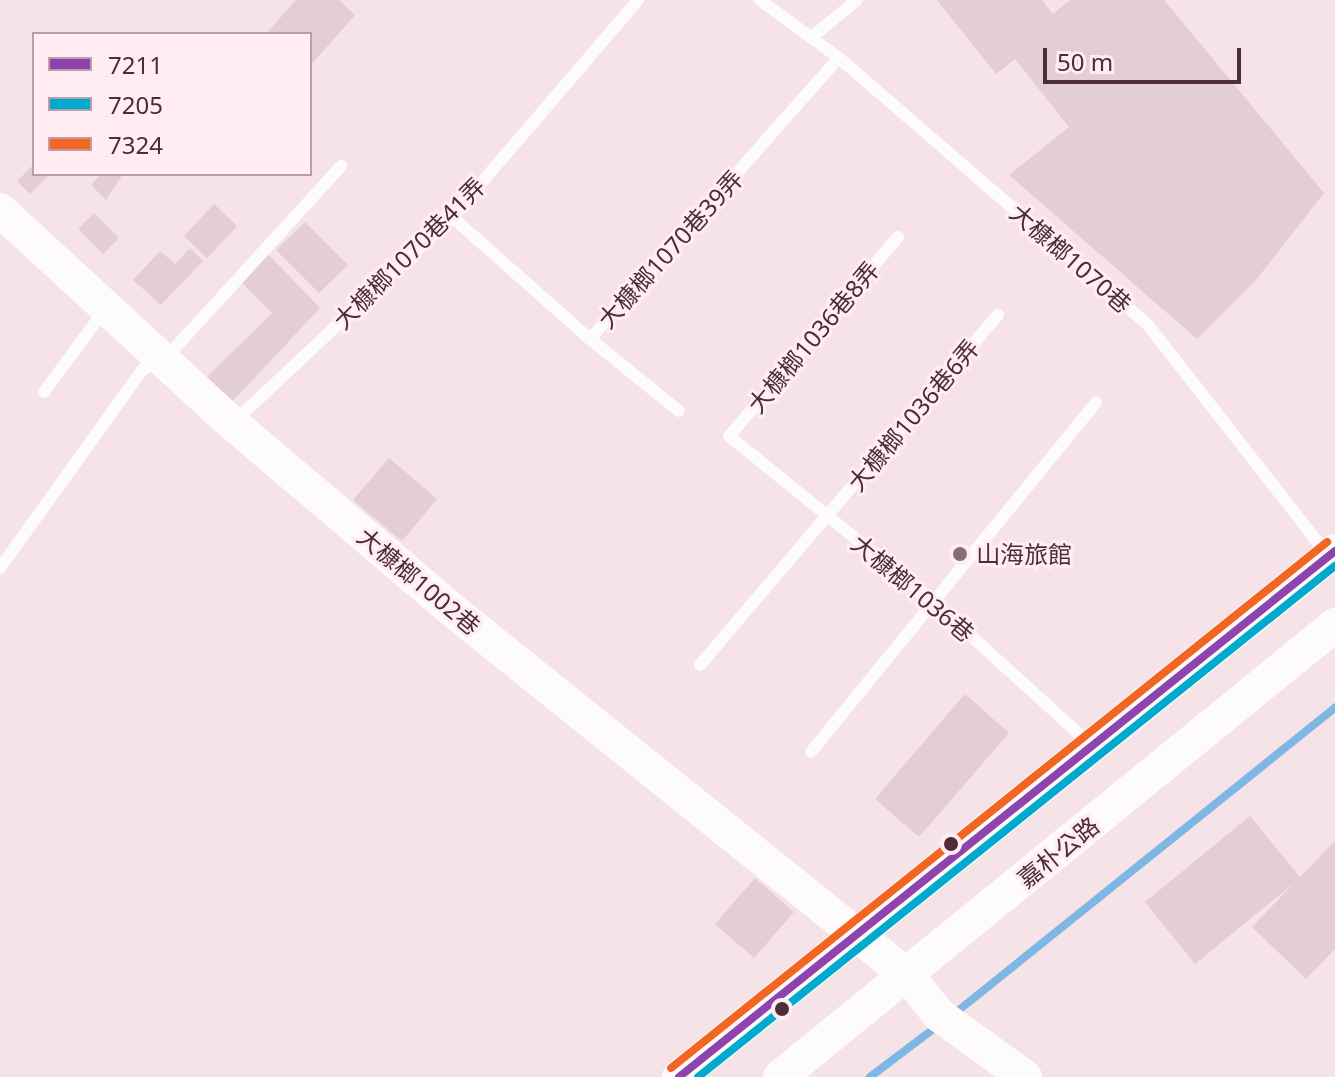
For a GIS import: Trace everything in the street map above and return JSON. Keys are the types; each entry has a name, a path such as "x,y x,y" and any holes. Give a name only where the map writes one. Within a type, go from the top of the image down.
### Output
{"main road":[{"name":"大槺榔1002巷","path":"0,210 232,423 853,935 908,976 939,1015 1025,1077"},
{"path":"679,1077 853,935 1333,557"},
{"name":"嘉朴公路","path":"780,1077 908,976 1335,625"}],"lane":[{"name":"大槺榔1070巷41弄","path":"232,423 452,217 638,0"},
{"name":"大槺榔1070巷","path":"760,0 839,58 1148,325 1333,557"},
{"path":"812,37 857,0"},
{"name":"大槺榔1070巷39弄","path":"452,217 590,339 839,58"},
{"path":"0,568 143,369 164,360 341,166"},
{"name":"大槺榔1036巷8弄","path":"729,436 898,237"},
{"path":"44,392 107,308"},
{"name":"大槺榔1036巷6弄","path":"700,665 998,315"},
{"path":"590,339 679,411"},
{"path":"811,752 1096,403"},
{"name":"大槺榔1036巷","path":"729,436 935,603 1092,746"}],"building":[{"path":"296,0 339,0 355,15 312,64 312,32 268,32"},
{"path":"937,0 1042,0 1053,14 1070,0 1164,0 1324,193 1256,280 1197,339 1009,175 1069,127 1015,59 996,74"},
{"path":"32,166 32,176 48,176 30,194 17,181"},
{"path":"99,176 122,176 106,200 91,185"},
{"path":"214,204 237,226 207,258 184,236"},
{"path":"94,213 119,238 103,254 78,229"},
{"path":"305,222 348,265 319,293 276,250"},
{"path":"190,248 203,261 161,305 133,280 160,251 175,264"},
{"path":"264,250 320,308 232,402 207,377 272,313 236,277"},
{"path":"389,458 437,499 402,541 353,500"},
{"path":"965,694 1009,733 919,837 875,799"},
{"path":"1250,816 1300,877 1335,841 1335,949 1306,979 1252,927 1294,883 1195,964 1145,902"},
{"path":"755,878 794,912 754,958 715,924"}],"waterway":[{"path":"954,1014 1335,708"},
{"path":"870,1077 940,1024"}],"transit line":[{"name":"7324","path":"671,1068 1327,542"},
{"name":"7211","path":"679,1077 1335,551"},
{"name":"7205","path":"698,1077 1335,566"}],"place":[{"name":"山海旅館","path":"960,554"}]}
